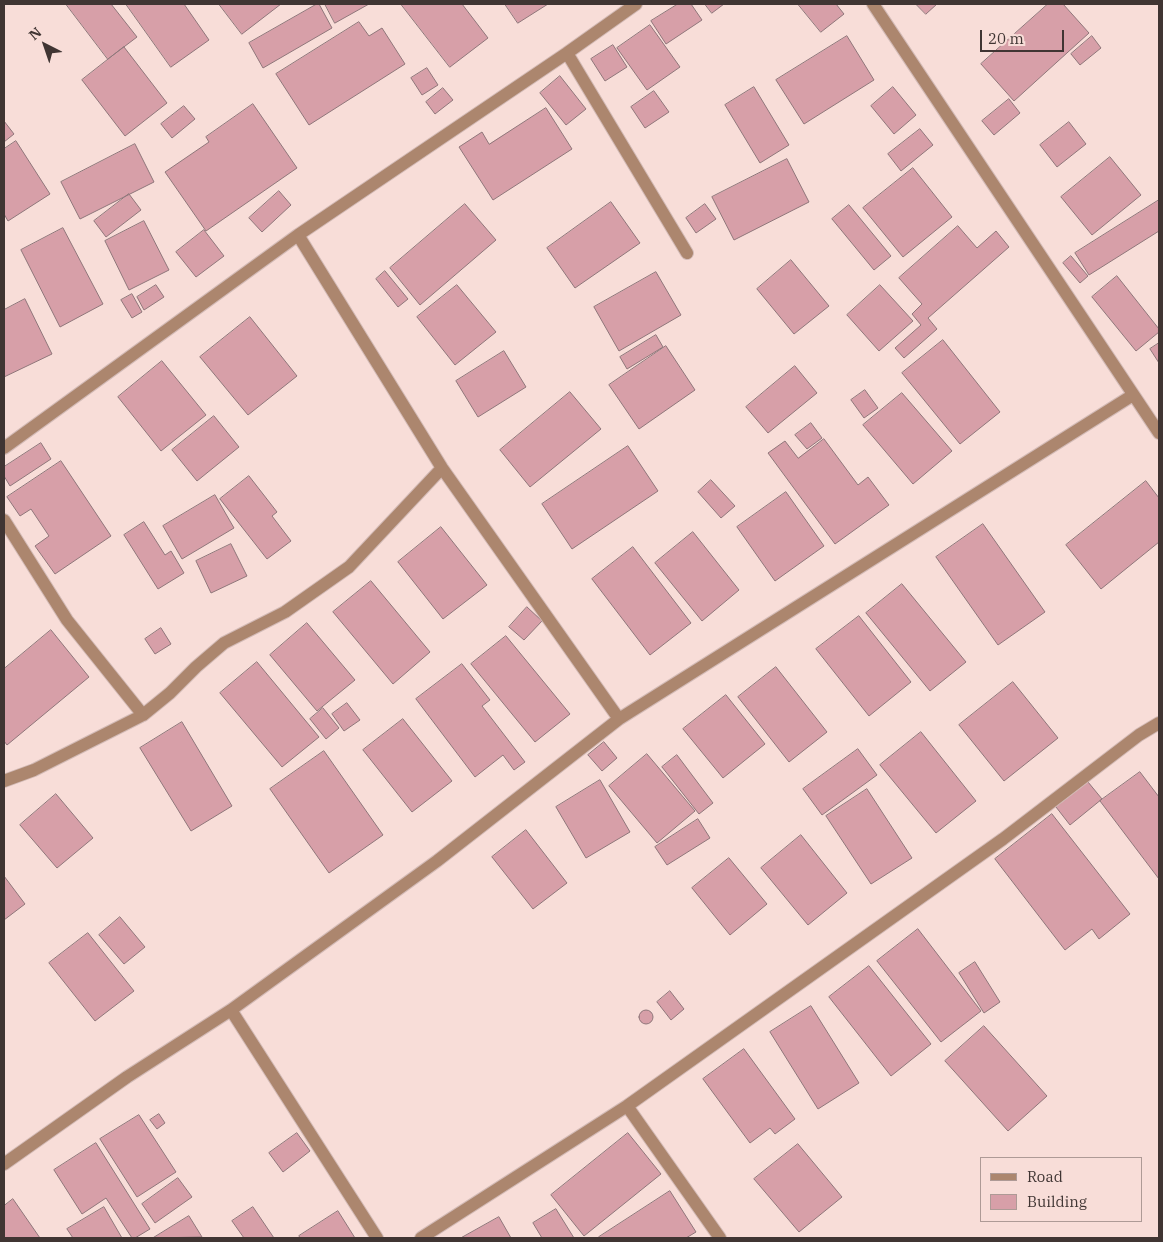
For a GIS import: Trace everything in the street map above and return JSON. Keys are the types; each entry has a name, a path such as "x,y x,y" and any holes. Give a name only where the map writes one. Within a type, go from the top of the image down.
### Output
{"street":[{"path":"4,448 298,235 636,4"},
{"path":"873,4 1159,433"},
{"path":"567,52 687,253"},
{"path":"298,235 442,468 619,719"},
{"path":"4,1164 127,1077 231,1010 437,861 619,719 1133,395"},
{"path":"4,781 34,770 143,716 224,643 285,612 349,566 442,468"},
{"path":"4,520 67,620 143,716"},
{"path":"421,1238 627,1106 1003,839 1139,735 1159,723"},
{"path":"231,1010 377,1238"},
{"path":"627,1106 720,1238"}],"building":[{"path":"66,4 111,4 137,37 108,59"},
{"path":"126,4 184,4 209,40 171,67"},
{"path":"219,4 281,4 242,34"},
{"path":"319,4 332,28 263,68 249,43"},
{"path":"325,4 369,4 335,23"},
{"path":"401,4 462,4 488,38 450,67"},
{"path":"505,4 548,4 518,23"},
{"path":"678,4 691,4 702,20 666,44 651,21"},
{"path":"705,4 724,4 712,13"},
{"path":"798,4 836,4 844,14 821,32"},
{"path":"916,4 937,4 926,14"},
{"path":"1048,4 1063,4 1089,33 1014,101 981,64"},
{"path":"359,22 369,36 382,28 405,64 309,125 276,74"},
{"path":"650,25 680,67 647,90 617,48"},
{"path":"847,36 874,80 804,124 776,80"},
{"path":"1092,36 1101,48 1080,65 1071,54"},
{"path":"613,45 627,67 605,81 591,59"},
{"path":"124,47 167,103 125,136 82,80"},
{"path":"427,68 438,85 422,95 411,78"},
{"path":"560,76 586,109 566,125 540,93"},
{"path":"754,87 789,145 760,163 725,105"},
{"path":"893,87 916,115 894,134 871,106"},
{"path":"443,88 453,100 435,114 426,102"},
{"path":"654,91 669,112 645,128 631,107"},
{"path":"1009,99 1020,113 994,135 982,121"},
{"path":"253,104 297,168 206,231 165,172 209,142 206,137"},
{"path":"184,106 195,119 172,138 161,124"},
{"path":"546,108 572,149 493,200 459,147 482,132 489,144"},
{"path":"4,121 14,134 4,142"},
{"path":"1069,122 1086,144 1057,167 1040,145"},
{"path":"920,129 933,145 901,171 888,154"},
{"path":"16,141 50,194 8,221 4,214 4,149"},
{"path":"135,144 154,182 80,219 61,182"},
{"path":"1110,157 1141,195 1092,235 1061,197"},
{"path":"787,159 809,202 734,240 712,197"},
{"path":"913,168 952,217 903,257 863,208"},
{"path":"279,191 291,205 262,232 249,218"},
{"path":"129,194 141,210 106,237 94,221"},
{"path":"1159,200 1159,231 1089,275 1075,253"},
{"path":"611,202 640,243 575,288 547,248"},
{"path":"465,204 496,240 420,305 390,268"},
{"path":"705,204 716,219 696,233 686,218"},
{"path":"849,205 891,256 874,270 832,219"},
{"path":"144,221 169,270 129,290 105,241"},
{"path":"958,226 977,248 996,231 1009,247 928,318 937,329 904,358 895,348 921,325 912,314 922,304 899,278"},
{"path":"63,228 103,304 60,327 21,250"},
{"path":"204,230 224,256 196,277 176,252"},
{"path":"1071,256 1088,276 1080,283 1063,263"},
{"path":"791,260 829,306 794,334 757,289"},
{"path":"385,271 408,299 398,307 376,279"},
{"path":"656,272 681,315 619,351 594,307"},
{"path":"1117,276 1159,329 1159,332 1136,351 1092,297"},
{"path":"156,285 164,297 144,310 137,297"},
{"path":"457,285 496,332 455,365 417,317"},
{"path":"880,285 913,321 879,351 847,315"},
{"path":"132,294 142,312 132,318 121,300"},
{"path":"25,299 52,354 4,377 4,310"},
{"path":"250,317 297,376 248,415 200,357"},
{"path":"656,335 663,347 627,369 620,357"},
{"path":"943,340 1000,412 960,444 902,373"},
{"path":"1159,343 1159,363 1150,349"},
{"path":"666,346 695,390 639,429 609,385"},
{"path":"504,351 526,387 478,417 456,381"},
{"path":"162,361 206,415 161,451 118,397"},
{"path":"795,366 817,393 768,433 746,407"},
{"path":"865,390 878,408 864,418 851,400"},
{"path":"570,392 601,429 530,487 500,450"},
{"path":"902,393 952,451 913,484 863,425"},
{"path":"214,416 239,447 197,481 172,450"},
{"path":"811,423 822,438 807,449 795,435"},
{"path":"824,439 858,485 868,477 889,505 835,544 768,453 785,441 798,458"},
{"path":"41,443 51,459 10,486 4,476 4,467"},
{"path":"628,446 658,491 572,549 542,504"},
{"path":"61,461 111,536 55,574 35,546 49,536 31,509 20,516 7,497"},
{"path":"249,476 277,512 272,516 291,541 267,559 220,499"},
{"path":"711,480 735,506 721,518 698,492"},
{"path":"1146,481 1159,498 1159,542 1101,589 1066,545"},
{"path":"786,492 824,546 775,581 737,527"},
{"path":"215,495 234,528 182,559 163,526"},
{"path":"144,522 165,555 171,551 184,573 158,589 124,535"},
{"path":"983,524 1045,612 998,645 936,557"},
{"path":"441,527 487,585 443,619 398,562"},
{"path":"693,532 739,590 702,621 655,563"},
{"path":"231,544 247,576 211,593 196,561"},
{"path":"633,547 691,623 650,655 592,579"},
{"path":"371,581 430,652 393,684 333,612"},
{"path":"902,584 966,662 930,691 866,613"},
{"path":"527,607 542,621 524,640 509,627"},
{"path":"859,616 911,682 869,716 816,649"},
{"path":"307,623 355,680 317,711 270,655"},
{"path":"161,628 171,644 155,654 145,639"},
{"path":"51,630 89,677 7,745 4,741 4,669"},
{"path":"506,636 570,714 535,742 471,664"},
{"path":"257,662 319,737 282,767 220,693"},
{"path":"462,664 490,700 482,706 525,762 514,770 503,755 475,777 416,699"},
{"path":"776,667 827,732 789,762 738,697"},
{"path":"1013,682 1058,738 1004,781 959,725"},
{"path":"726,695 765,744 723,778 683,729"},
{"path":"347,703 360,720 344,731 332,714"},
{"path":"323,708 339,728 326,739 310,719"},
{"path":"403,719 452,781 412,812 363,750"},
{"path":"182,722 232,806 191,831 140,748"},
{"path":"921,732 976,801 936,833 880,765"},
{"path":"604,742 617,758 602,771 588,755"},
{"path":"858,749 877,775 822,815 803,789"},
{"path":"324,751 383,835 329,873 270,789"},
{"path":"647,754 695,811 657,843 609,786"},
{"path":"677,755 713,803 699,814 662,767"},
{"path":"1140,772 1159,797 1159,879 1100,801"},
{"path":"600,780 630,832 586,858 556,807"},
{"path":"1088,782 1102,799 1070,825 1056,807"},
{"path":"867,789 912,858 871,884 826,816"},
{"path":"56,794 93,838 57,868 20,825"},
{"path":"1052,814 1130,914 1099,939 1092,929 1065,950 995,859"},
{"path":"698,819 710,838 667,865 655,847"},
{"path":"526,830 567,883 533,909 492,857"},
{"path":"801,835 847,893 808,925 761,868"},
{"path":"729,858 767,904 730,935 692,888"},
{"path":"4,876 25,904 4,920"},
{"path":"120,917 145,947 124,964 99,935"},
{"path":"918,929 981,1011 941,1042 877,961"},
{"path":"88,933 134,991 95,1021 49,963"},
{"path":"975,962 1000,1002 984,1013 959,973"},
{"path":"869,966 931,1044 891,1076 829,997"},
{"path":"670,991 684,1009 671,1020 657,1002"},
{"path":"811,1006 859,1083 818,1109 770,1032"},
{"path":"646,1010 651,1012 653,1017 651,1022 646,1024 641,1022 639,1017 641,1012"},
{"path":"984,1026 1047,1096 1008,1131 945,1061"},
{"path":"744,1049 795,1119 775,1134 770,1128 750,1143 703,1079"},
{"path":"159,1114 165,1123 157,1129 150,1120"},
{"path":"139,1115 176,1172 137,1197 100,1139"},
{"path":"297,1133 310,1151 283,1172 269,1153"},
{"path":"628,1133 661,1174 584,1236 551,1195"},
{"path":"96,1143 150,1229 135,1238 132,1238 106,1198 82,1214 54,1170"},
{"path":"798,1144 842,1197 799,1232 754,1179"},
{"path":"178,1178 192,1197 155,1223 142,1204"},
{"path":"670,1191 696,1232 686,1238 599,1237"},
{"path":"13,1199 40,1238 4,1238 4,1206"},
{"path":"104,1207 122,1238 73,1238 67,1229"},
{"path":"253,1207 274,1238 244,1238 232,1221"},
{"path":"556,1209 574,1238 542,1238 533,1223"},
{"path":"338,1211 355,1238 300,1238 299,1236"},
{"path":"189,1216 202,1237 153,1238"},
{"path":"499,1217 511,1238 461,1238"}]}
